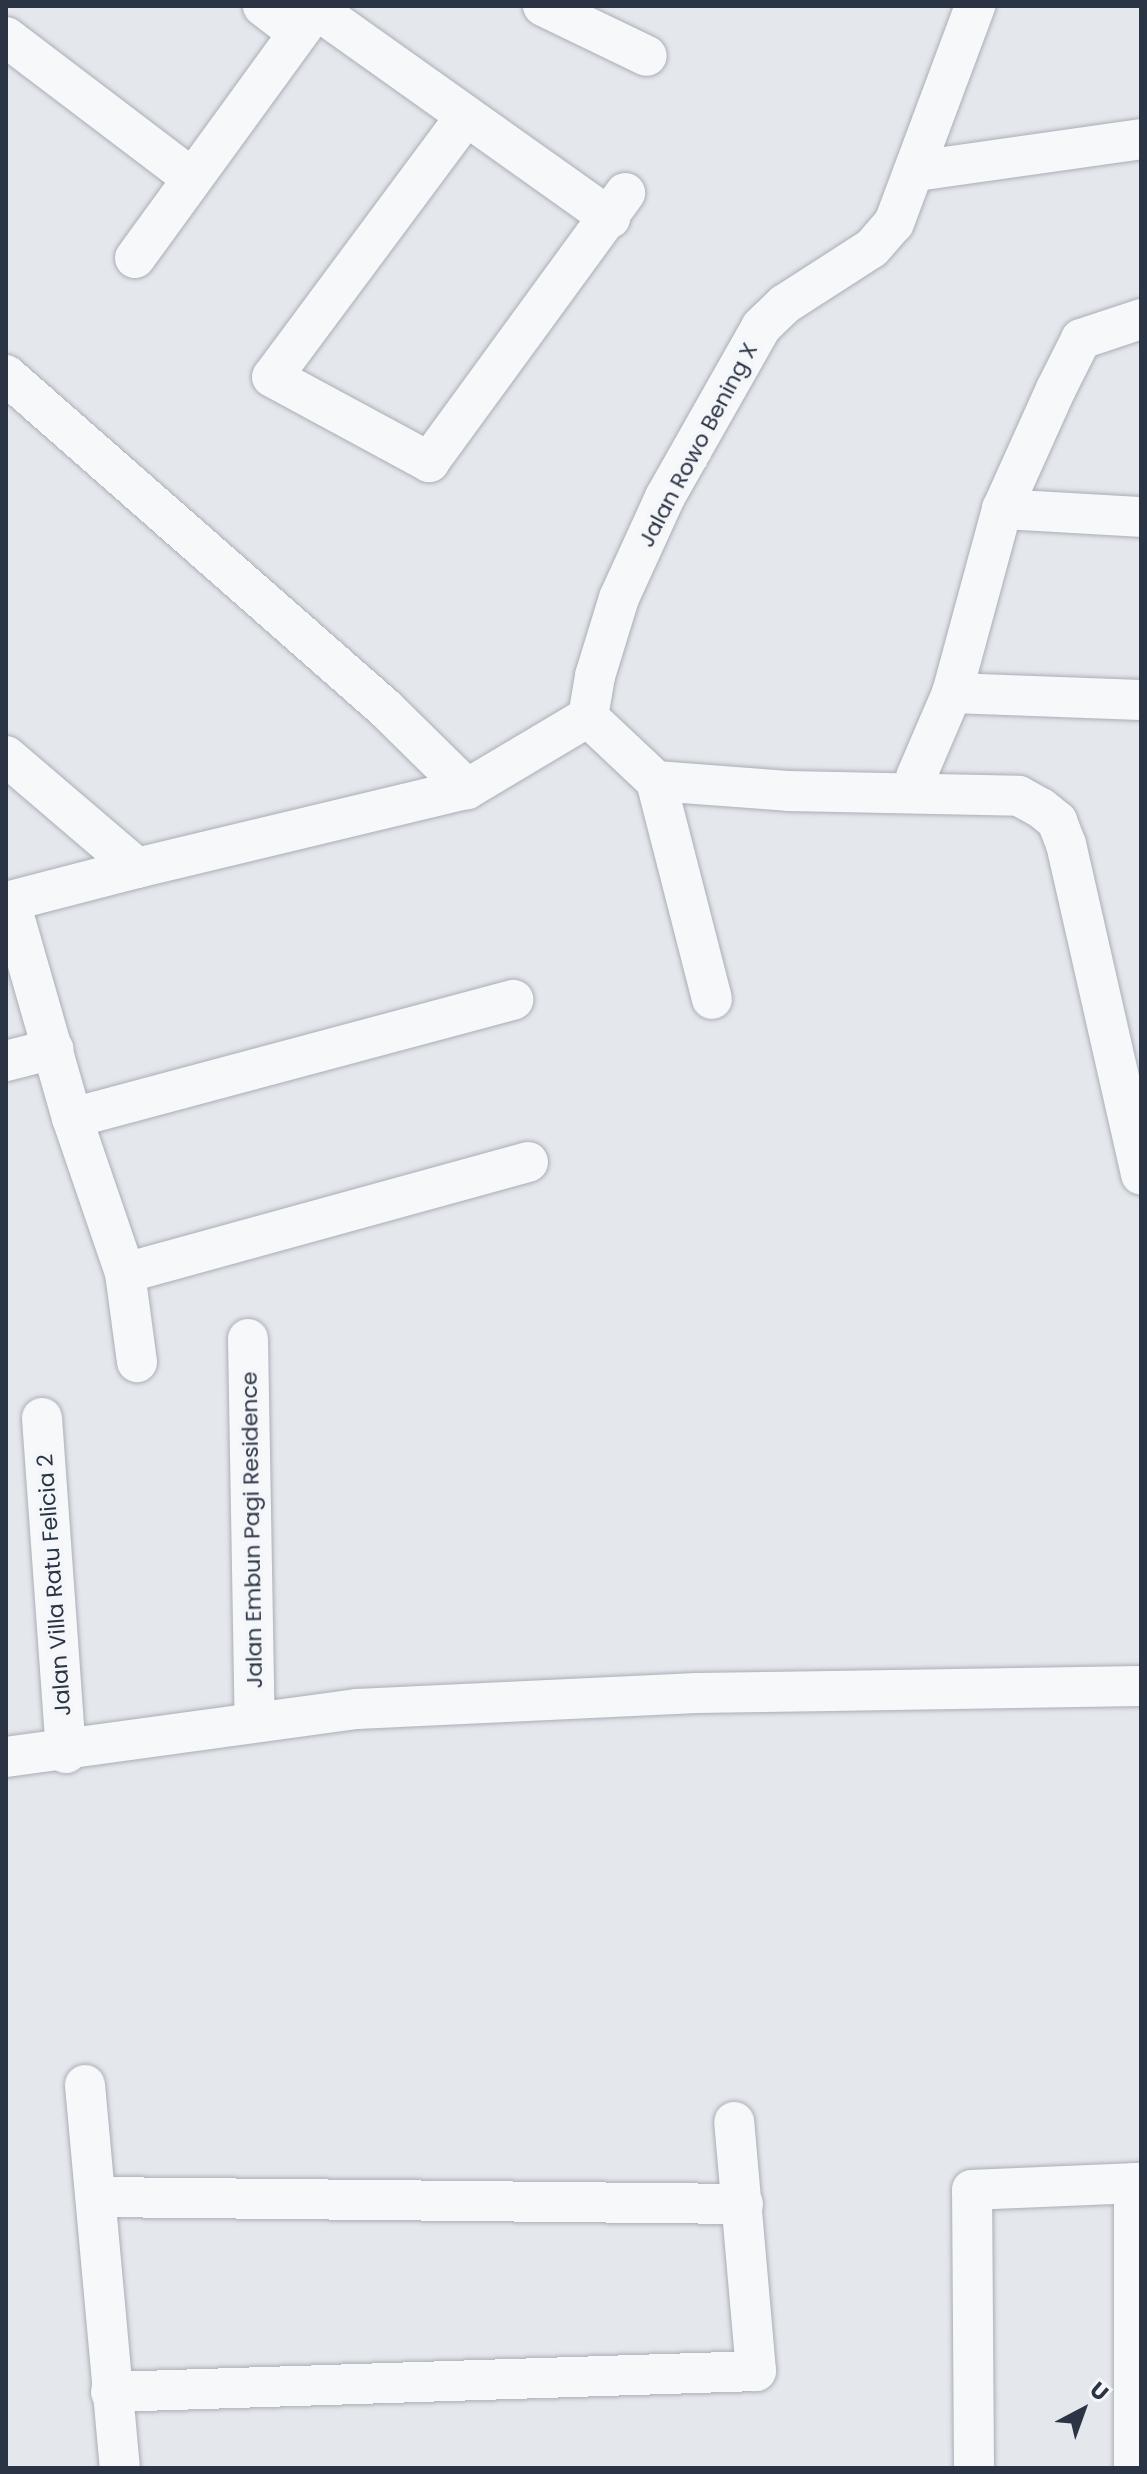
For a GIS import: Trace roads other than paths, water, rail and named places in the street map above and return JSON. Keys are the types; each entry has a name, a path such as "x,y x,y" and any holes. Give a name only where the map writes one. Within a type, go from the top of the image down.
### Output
{"street":[{"path":"263,6 311,16 466,116 618,206 429,462 272,377 466,116"},
{"path":"543,6 647,56"},
{"name":"Jalan Rowo Bening X","path":"588,717 595,676 619,598 665,497 761,327 785,304 872,248 894,223 917,171 975,6"},
{"path":"135,258 311,16"},
{"path":"6,37 192,178"},
{"path":"917,171 1139,134"},
{"path":"916,777 952,693 1002,509 1081,339 1141,319"},
{"path":"6,375 386,709 467,789"},
{"path":"1002,509 1141,517"},
{"path":"952,693 1141,700"},
{"path":"137,1362 125,1273 72,1118 8,902 467,789 588,717 656,781 712,999"},
{"path":"6,756 137,868"},
{"path":"656,781 788,791 1019,796 1041,808 1057,821 1066,844 1141,1175"},
{"path":"72,1118 513,1000"},
{"path":"6,1061 53,1049"},
{"path":"125,1273 528,1162"},
{"name":"Jalan Embun Pagi Residence","path":"248,1339 255,1721"},
{"name":"Jalan Villa Ratu Felicia 2","path":"42,1418 66,1753"},
{"path":"6,1757 66,1753 255,1721 357,1709 697,1693 1141,1686"},
{"path":"85,2085 120,2468"},
{"path":"111,2392 756,2371 734,2122"},
{"path":"974,2468 972,2190 1137,2183 1134,2468"},
{"path":"97,2197 743,2204"}]}
